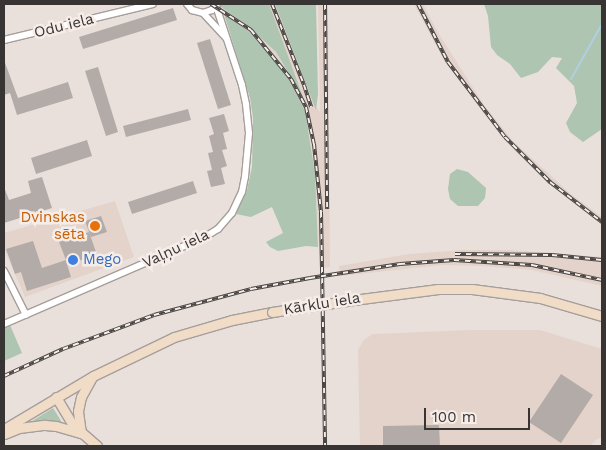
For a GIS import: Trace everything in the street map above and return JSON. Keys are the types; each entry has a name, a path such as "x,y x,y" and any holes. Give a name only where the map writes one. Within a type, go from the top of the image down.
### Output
{"street":[{"name":"Odu iela","path":"4,40 153,4"},
{"path":"187,4 192,10 203,13 226,38"},
{"path":"203,13 216,5"},
{"name":"Vaļņu iela","path":"4,324 205,237 218,229 232,213 242,192 249,133 246,104 216,5"},
{"path":"4,271 26,315"},
{"name":"Kārklu iela","path":"4,429 93,376 174,337 232,320 272,312 438,289 472,290 540,298 602,316"},
{"path":"82,433 78,411 81,397 93,376"},
{"path":"56,397 63,412 82,433 98,446"},
{"path":"4,434 19,428 45,425 82,433"}],"shaded area":[{"path":"269,4 275,4 314,104 320,112 318,4 328,4 330,267 320,269 315,173 309,131 251,33 224,14 225,10 235,16 276,52 301,95"},
{"path":"414,4 423,4 439,34 484,105 513,141 572,195 602,217 602,225 550,185 514,150 445,62"},
{"path":"115,201 134,257 25,297 4,249 4,233"},
{"path":"463,250 511,250 602,257 602,286 532,270 482,266 442,265 341,276 339,266 409,254"},
{"path":"470,330 540,330 602,349 602,438 597,439 590,446 360,446 358,350 363,341 372,334"}],"green space":[{"path":"221,4 269,4 303,97 276,52 248,26 221,7"},
{"path":"275,4 316,4 318,94 316,110"},
{"path":"484,4 602,4 602,129 583,142 570,132 566,123 577,103 574,86 556,68 562,58 552,57 538,72 521,78 510,64 497,55 491,47 488,16"},
{"path":"224,14 251,33 273,56 286,73 305,111 315,173 318,247 306,246 278,251 270,247 266,242 283,233 272,207 251,217 236,214 247,190 252,167 253,118 250,98"},
{"path":"457,169 468,172 486,188 485,198 478,206 458,206 450,199 448,189 450,174"},
{"path":"10,325 22,353 4,361 4,328"},
{"path":"53,408 63,424 29,423"}],"building":[{"path":"173,8 177,20 83,49 79,37"},
{"path":"210,39 231,105 218,109 197,43"},
{"path":"4,60 18,98 68,82 73,98 17,115 10,93 4,95"},
{"path":"98,67 118,132 106,136 85,71"},
{"path":"188,109 191,120 126,137 123,126"},
{"path":"224,114 229,131 223,133 227,149 222,150 227,166 221,168 225,184 211,187 207,171 212,170 208,153 213,152 209,136 214,134 209,118"},
{"path":"87,140 92,156 36,174 31,158"},
{"path":"42,177 52,208 4,223 4,187 9,200 31,193 28,181"},
{"path":"193,181 197,193 132,214 128,202"},
{"path":"101,216 107,232 91,237 85,221"},
{"path":"89,232 97,255 68,264 66,261 71,277 27,291 21,272 15,274 6,249 33,241 42,268 66,260 59,242"},
{"path":"561,374 593,395 561,443 529,422"},
{"path":"439,425 440,446 383,446 383,426"}],"waterway":[{"path":"571,79 602,24"}],"railway":[{"path":"211,4 251,30 291,79 306,107 314,144 321,212 325,446"},
{"path":"272,4 311,107"},
{"path":"325,4 327,209"},
{"path":"418,4 448,62 505,137 550,182 602,222"},
{"path":"455,254 552,255 602,260"},
{"path":"4,376 63,349 154,315 251,289 310,278 400,264 454,260 532,265 602,280"}],"place":[{"name":"Dvinskas sēta","path":"95,226"},
{"name":"Mego","path":"73,260"}]}
